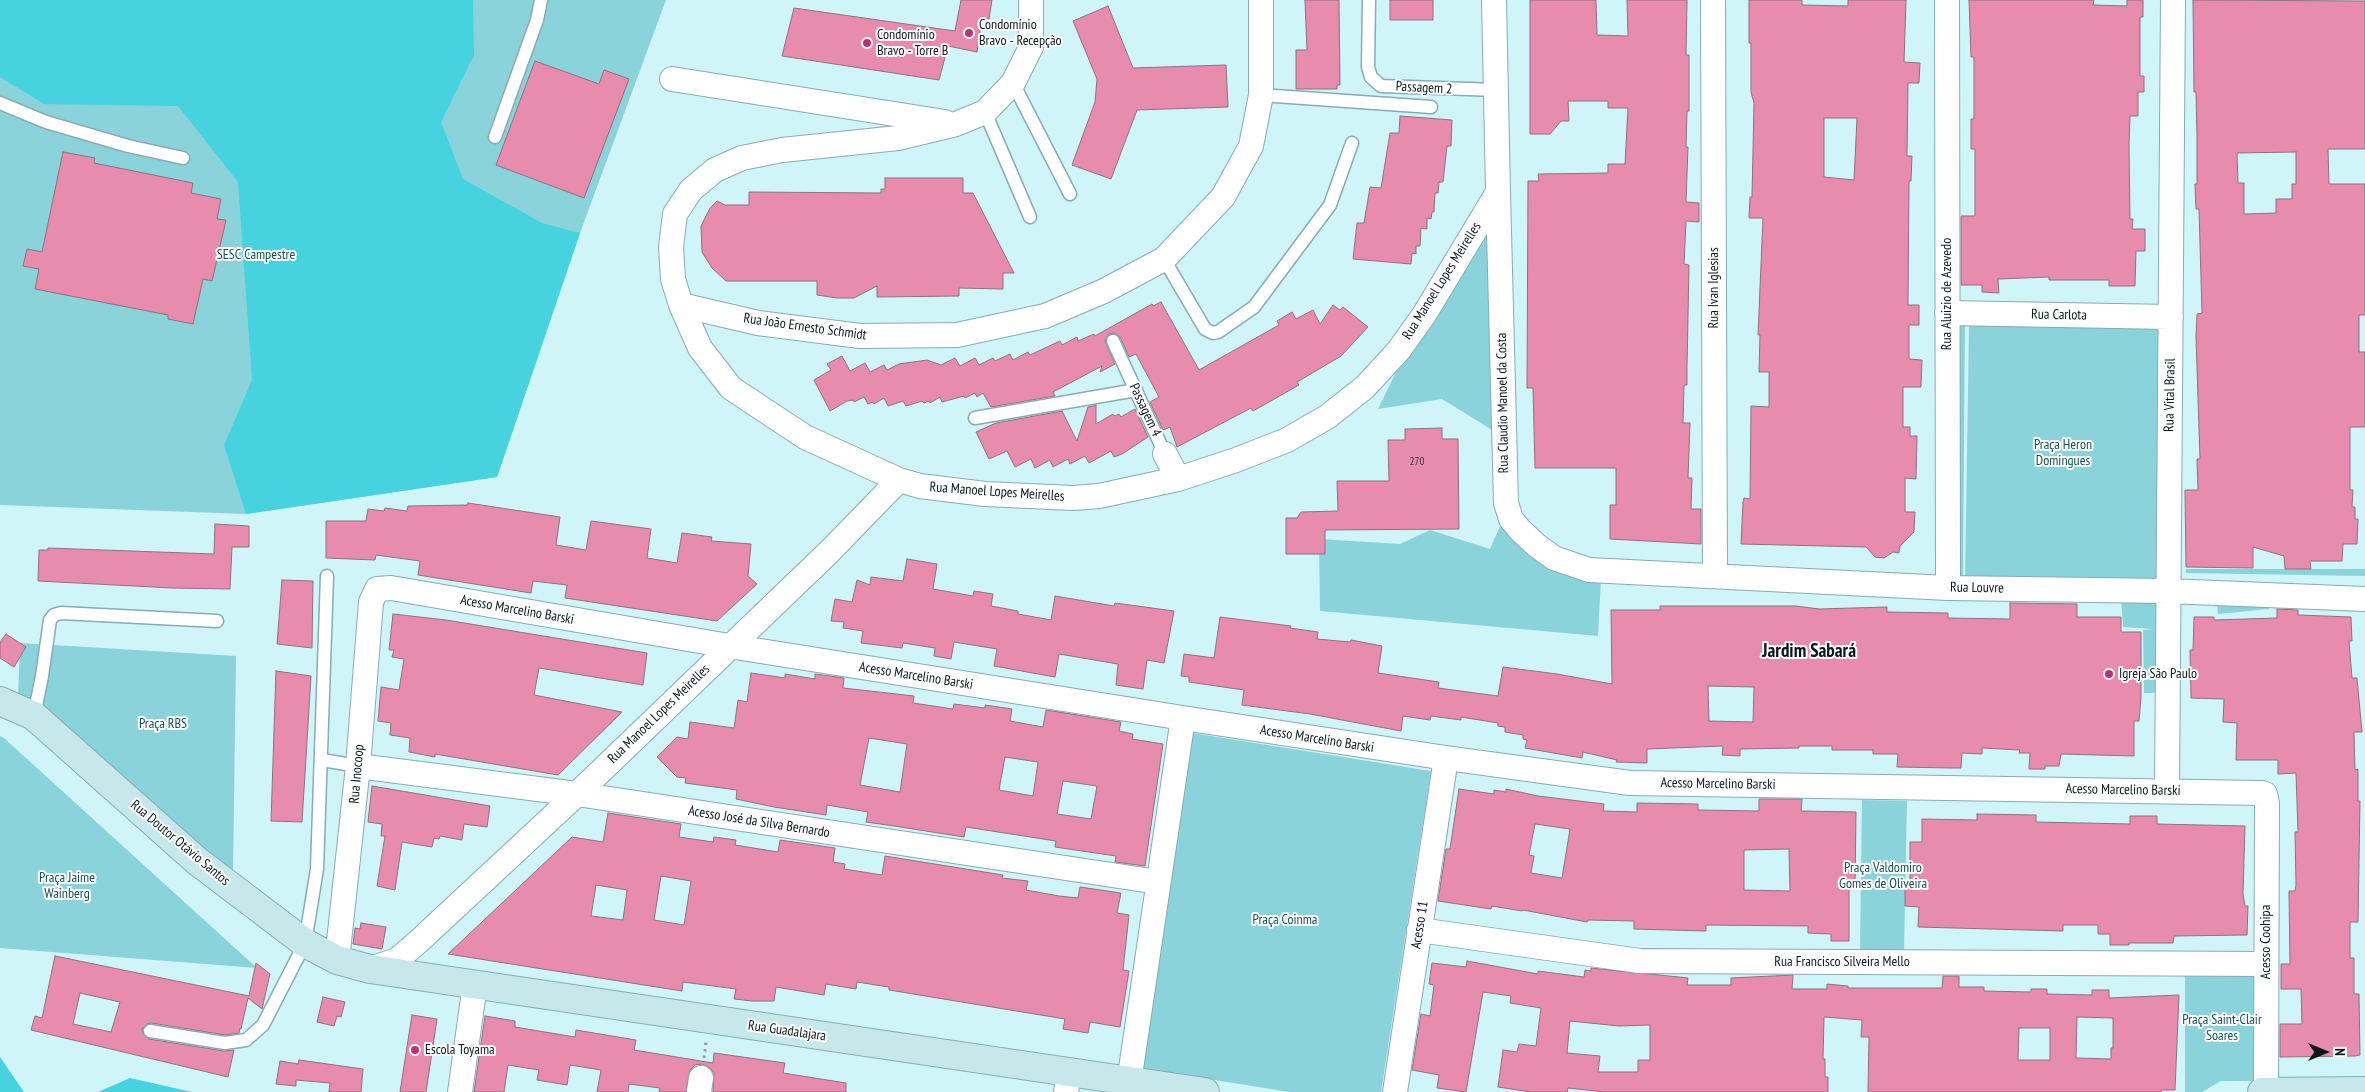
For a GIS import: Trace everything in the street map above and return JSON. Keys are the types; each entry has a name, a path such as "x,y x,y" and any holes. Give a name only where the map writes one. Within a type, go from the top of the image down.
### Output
{"main road":[{"name":"Rua Doutor Otávio Santos","path":"0,701 34,716 197,861 305,944 337,960 370,968"},
{"name":"Rua Guadalajara","path":"370,968 709,1019 1067,1082 1128,1082 1200,1092"},
{"path":"2264,1091 2365,1091"}],"street":[{"path":"899,480 805,437 732,388 700,348 681,305 673,279 671,248 676,214 691,190 715,170 742,158 782,150 898,138 956,124 985,112 1013,83 1030,46 1031,0"},
{"name":"Rua João Ernesto Schmidt","path":"681,305 758,323 860,336 957,335 1045,316 1104,291 1164,259 1223,197 1251,146 1262,95 1261,0"},
{"path":"1494,0 1498,192"},
{"name":"Rua Ivan Iglesias","path":"1712,0 1715,575"},
{"name":"Rua Aluizio de Azevedo","path":"1947,0 1948,588"},
{"name":"Rua Vital Brasil","path":"2167,791 2167,591 2173,0"},
{"path":"672,79 956,124"},
{"name":"Rua Manoel Lopes Meirelles","path":"370,968 397,960 577,794 829,552 899,480 947,491 1046,498 1099,496 1178,479 1236,460 1286,440 1327,417 1365,387 1399,350 1424,315 1498,192"},
{"name":"Rua Claudio Manoel da Costa","path":"1498,192 1506,503 1511,519 1536,546 1554,558 1589,570"},
{"name":"Rua Carlota","path":"1947,313 2171,317"},
{"name":"Passagem 4","path":"1166,454 1178,479"},
{"name":"Rua Louvre","path":"1589,570 1948,588 2167,591 2365,599"},
{"name":"Acesso Marcelino Barski","path":"377,589 391,588 729,646 1183,718 1446,758 1630,783 2258,792 2265,794"},
{"name":"Rua Inocoop","path":"337,960 358,766 371,602 377,589"},
{"path":"1128,1082 1183,718"},
{"name":"Acesso 11","path":"1395,1092 1446,758"},
{"name":"Acesso José da Silva Bernardo","path":"358,766 577,794 1158,882"},
{"name":"Acesso Coohipa","path":"2264,1091 2266,964 2265,794"},
{"name":"Rua Francisco Silveira Mello","path":"1420,930 1640,962 2266,964"},
{"path":"460,1092 475,984"}],"lane":[{"path":"495,137 537,20 541,0"},
{"name":"Passagem 2","path":"1369,0 1368,68 1371,77 1381,86 1497,90"},
{"path":"1013,83 1070,194"},
{"path":"1262,95 1431,107"},
{"path":"0,103 46,122 128,146 183,158"},
{"path":"985,112 1030,217"},
{"path":"1164,259 1205,329 1213,333 1218,332 1254,307 1330,205 1352,143"},
{"name":"Passagem 4","path":"1113,341 1166,454"},
{"path":"975,418 1136,390"},
{"path":"150,1030 226,1044 246,1040 263,1025 305,944 317,869 327,576"},
{"path":"34,716 50,620 54,615 61,613 217,621"},
{"path":"322,760 358,766"}],"path":[{"path":"700,1085 709,1019"}],"green space":[{"name":"SESC Campestre","path":"0,0 666,0 580,233 497,477 246,514 0,505"},
{"path":"0,0 473,0 474,55 441,122 463,179 542,223 580,233 497,477 246,514 224,445 252,380 238,182 178,106 44,104 0,77"},
{"path":"1492,220 1497,433 1442,399 1378,409 1396,372"},
{"path":"1953,324 1965,324 1963,578 1955,577"},
{"name":"Praça Heron Domingues","path":"1969,325 2160,328 2156,582 1965,579"},
{"path":"1501,524 1601,578 1598,636 1320,611 1319,539 1400,544 1430,530 1490,549"},
{"path":"2186,569 2365,569 2365,576 2186,573"},
{"path":"2121,596 2158,596 2157,693 2144,693 2143,630 2153,629 2123,627"},
{"path":"2217,604 2268,604 2269,609 2218,614"},
{"name":"Praça RBS","path":"20,643 236,656 233,873 18,698"},
{"name":"Praça Coinma","path":"1192,733 1431,771 1381,1092 1290,1092 1139,1068"},
{"name":"Praça Jaime Wainberg","path":"0,736 4,738 257,968 0,948"},
{"name":"Praça Valdomiro Gomes de Oliveira","path":"1862,800 1907,801 1904,951 1860,951"},
{"name":"Praça Saint-Clair Soares","path":"2185,976 2258,976 2259,1081 2221,1081 2202,1092 2185,1092"},
{"path":"0,1057 24,1092 0,1092"},
{"path":"130,1078 192,1092 98,1092"}],"building":[{"name":"Condomínio Bravo - Torre B","path":"961,0 992,0 989,19 982,17 977,52 948,46 939,80 782,56 794,8 955,31"},
{"path":"1305,0 1339,0 1340,85 1337,85 1337,89 1296,89 1296,50 1307,50"},
{"path":"1390,0 1433,0 1433,20 1390,20"},
{"path":"1530,0 1596,0 1597,35 1628,36 1627,0 1687,0 1686,55 1689,55 1689,111 1687,111 1686,202 1699,203 1699,222 1686,221 1684,264 1689,265 1687,385 1684,385 1683,423 1690,423 1688,478 1692,478 1691,509 1701,509 1701,544 1610,539 1610,505 1616,505 1616,468 1535,468 1533,388 1527,388 1528,181 1539,181 1538,174 1608,173 1608,164 1625,164 1628,108 1608,108 1608,101 1568,101 1569,121 1561,121 1550,134 1530,134"},
{"path":"1749,0 1802,0 1802,5 1848,6 1848,0 1906,0 1904,62 1920,63 1919,83 1908,83 1907,156 1912,156 1911,181 1909,181 1908,305 1919,305 1919,325 1909,325 1909,359 1922,360 1921,387 1903,387 1903,427 1910,427 1910,436 1917,436 1916,479 1905,478 1905,512 1915,512 1914,532 1900,546 1899,553 1893,552 1884,558 1875,557 1866,547 1741,544 1743,502 1744,498 1750,499 1751,406 1769,407 1769,372 1759,372 1760,335 1758,335 1763,218 1749,218 1750,197 1752,197 1754,103 1751,92 1751,43 1749,43","holes":["1824,118 1857,118 1854,180 1824,177"]},
{"path":"1969,0 2094,0 2093,5 2127,6 2127,0 2143,0 2143,17 2140,17 2140,76 2144,76 2144,92 2138,92 2138,116 2130,116 2129,146 2130,219 2133,219 2132,229 2145,229 2145,251 2136,251 2135,286 2109,286 2109,280 2049,280 2049,277 1998,279 1999,293 1982,292 1982,285 1961,285 1961,216 1975,216 1975,149 1971,149 1971,119 1974,119 1974,57 1971,57"},
{"path":"2193,0 2365,1 2365,149 2328,149 2329,184 2365,184 2365,315 2359,315 2359,352 2365,352 2365,427 2350,427 2350,490 2353,490 2352,507 2355,507 2355,519 2358,519 2357,544 2343,544 2342,561 2310,561 2311,569 2285,569 2284,556 2253,547 2253,568 2186,567 2185,490 2198,490 2197,459 2200,459 2196,337 2197,314 2202,313 2199,209 2196,209 2195,184 2197,184 2197,137 2196,92 2194,92","holes":["2296,152 2296,184 2292,184 2292,199 2276,199 2276,213 2244,214 2244,183 2238,183 2237,153"]},
{"path":"1108,6 1133,68 1226,65 1228,107 1137,110 1111,179 1072,165 1095,102 1097,79 1073,21"},
{"path":"535,61 599,84 604,70 629,79 584,198 496,165"},
{"path":"1400,116 1452,120 1451,146 1447,146 1443,182 1439,182 1438,193 1435,193 1434,212 1432,212 1431,219 1427,218 1427,229 1421,228 1420,246 1416,246 1416,254 1412,253 1411,264 1353,259 1357,223 1364,223 1370,187 1381,188 1390,133 1399,133"},
{"path":"63,152 95,158 94,163 193,183 191,193 221,199 217,219 226,220 212,281 203,279 193,324 168,319 168,315 35,289 39,269 23,266 27,249 42,252"},
{"path":"885,178 963,178 963,193 973,193 1014,273 1003,273 1003,289 959,288 959,296 877,297 877,286 854,298 837,298 817,295 817,281 726,281 712,268 702,252 701,226 710,208 717,201 725,205 749,205 749,192 881,193 881,189 885,189"},
{"path":"1161,302 1199,370 1279,325 1277,321 1292,312 1296,319 1313,310 1320,324 1333,305 1340,310 1343,307 1368,327 1341,356 1297,382 1299,385 1253,411 1251,408 1177,447 1170,427 1163,430 1150,402 1159,397 1136,354 1129,357 1120,337 1114,333 1109,334 1105,341 1115,364 1100,372 1102,366 1053,392 1055,396 991,407 983,393 977,397 975,393 965,398 964,396 942,402 940,397 930,403 929,401 924,403 922,401 906,406 903,401 888,406 884,398 874,404 873,402 868,404 864,397 854,402 853,400 847,401 830,411 814,380 831,370 827,364 842,356 850,371 865,363 870,372 884,365 887,370 899,364 927,360 941,365 955,358 960,366 975,358 979,365 993,358 995,361 1010,354 1013,360 1028,352 1030,355 1060,341 1062,345 1077,337 1078,341 1094,334 1095,336 1152,304 1153,306"},
{"path":"1096,405 1096,424 1113,414 1115,416 1119,414 1121,417 1135,409 1148,437 1114,457 1111,451 1089,463 1085,456 1070,464 1068,459 1053,467 1050,460 1035,468 1031,459 1015,467 1007,451 989,459 976,432 996,423 1062,411 1077,441 1088,407"},
{"path":"1442,428 1442,439 1458,439 1459,529 1325,530 1325,554 1286,554 1286,518 1297,518 1301,512 1338,511 1337,481 1389,481 1388,440 1405,440 1405,429"},
{"path":"468,503 560,517 556,545 586,550 591,521 651,529 647,558 677,563 682,533 712,537 711,541 751,544 748,576 757,584 717,621 565,598 567,585 533,581 531,593 418,575 420,561 376,555 375,560 326,558 326,521 366,521 368,509 384,511 385,508 407,511 408,506 467,505"},
{"path":"215,524 249,526 249,547 232,547 230,589 38,581 39,550 48,550 48,548 214,554"},
{"path":"907,559 937,564 933,589 973,596 974,591 993,594 991,606 1018,611 1018,614 1051,620 1055,596 1114,606 1115,603 1174,611 1164,663 1147,660 1143,689 1116,685 1118,664 1059,654 1055,677 994,666 997,649 954,642 951,659 934,656 935,648 903,643 902,648 861,643 863,631 843,628 844,622 831,621 835,599 852,602 857,580 870,585 871,577 903,581"},
{"path":"282,580 313,581 312,648 277,644"},
{"path":"2010,603 2077,604 2077,617 2121,617 2121,632 2141,632 2141,697 2139,721 2134,721 2134,756 2061,754 2059,766 2045,766 2045,769 2029,769 2030,753 2019,753 2020,750 1982,748 1982,754 1962,753 1961,768 1897,767 1898,754 1873,754 1873,750 1832,750 1832,746 1799,746 1799,748 1740,749 1740,756 1722,755 1723,746 1647,749 1647,763 1616,762 1617,760 1583,752 1582,758 1525,748 1527,740 1523,739 1523,735 1505,732 1505,727 1498,726 1498,723 1461,717 1461,720 1431,716 1430,720 1403,716 1401,731 1310,714 1242,705 1244,690 1189,682 1189,677 1181,676 1184,654 1214,658 1220,617 1291,626 1290,628 1318,632 1317,639 1350,642 1351,640 1382,646 1378,673 1439,682 1438,688 1498,696 1503,667 1612,684 1611,610 1660,610 1660,606 1796,606 1819,609 1887,607 1887,612 1948,613 1948,618 2010,619","holes":["1708,686 1754,687 1753,722 1709,721"]},
{"path":"2277,609 2298,610 2298,615 2351,617 2352,641 2349,641 2352,678 2357,678 2362,732 2354,732 2355,770 2358,769 2358,801 2360,801 2358,922 2350,922 2350,958 2354,958 2354,994 2359,994 2360,1055 2355,1056 2280,1057 2280,1024 2302,1024 2301,989 2281,989 2281,964 2290,964 2289,891 2295,891 2296,885 2295,832 2298,832 2296,773 2278,774 2278,760 2236,760 2237,723 2223,722 2224,699 2191,698 2190,650 2193,650 2194,617 2214,617 2214,620 2277,618"},
{"path":"393,614 446,620 647,653 643,685 539,668 534,695 622,712 558,775 435,754 435,757 409,752 410,738 390,735 391,723 378,721 381,687 399,690 404,659 392,657 394,650 389,650"},
{"path":"6,634 26,647 14,667 0,658 0,642"},
{"path":"276,671 311,676 302,822 271,821"},
{"path":"751,673 785,678 785,674 815,679 815,674 844,678 843,688 914,696 913,703 953,709 954,704 985,708 985,705 1012,709 1010,721 1043,727 1046,710 1121,722 1119,731 1133,734 1132,739 1163,744 1145,866 1115,862 1116,856 1055,847 1056,841 966,827 964,837 866,822 868,812 827,805 826,815 736,799 737,790 685,783 686,778 677,777 657,757 677,737 688,739 690,722 734,728 738,700 747,702","holes":["869,738 907,744 900,792 860,785","1005,757 1038,762 1033,796 999,790","1063,781 1097,786 1091,819 1057,814"]},
{"path":"372,786 490,806 487,827 464,824 462,840 440,836 439,839 434,838 432,847 402,842 395,890 377,886 385,836 381,836 382,824 368,822"},
{"path":"1459,789 1494,794 1494,790 1506,792 1506,789 1538,796 1604,804 1603,811 1637,812 1637,803 1698,804 1698,810 1759,811 1759,799 1802,799 1801,811 1856,812 1855,888 1849,888 1849,941 1831,941 1831,934 1808,933 1808,926 1706,925 1706,931 1634,929 1634,921 1588,920 1587,922 1523,910 1492,906 1491,909 1438,901 1446,849 1450,849","holes":["1535,824 1570,829 1562,878 1531,873 1534,856 1529,855","1789,849 1790,891 1744,890 1744,850"]},
{"path":"608,813 681,824 679,837 713,842 714,837 736,840 735,845 778,852 780,840 835,848 833,862 845,864 844,869 882,875 885,856 1003,875 1002,878 1028,881 1026,890 1059,896 1078,898 1080,887 1121,893 1117,913 1129,915 1123,970 1129,971 1120,1027 1090,1022 1088,1033 1063,1029 1065,1019 889,990 889,987 857,982 856,989 826,984 824,995 776,987 774,1001 752,1001 734,999 736,989 683,982 682,991 448,954 572,837 603,842","holes":["661,876 691,881 684,925 654,920","596,885 627,890 623,920 591,916"]},
{"path":"1977,814 2036,815 2036,822 2130,824 2130,816 2157,816 2157,824 2245,826 2243,894 2245,906 2248,906 2247,935 2174,936 2173,943 2110,945 2110,934 2098,934 2098,925 2063,925 2063,931 1918,927 1919,907 1905,906 1905,887 1910,886 1910,842 1922,842 1922,819 1977,820"},
{"path":"361,923 386,927 382,949 353,944 355,928 360,929"},
{"path":"55,956 249,996 256,963 270,974 262,1009 248,998 239,1033 225,1035 151,1023 142,1029 143,1034 149,1039 224,1051 234,1050 228,1077 31,1030 35,1016 42,1018","holes":["80,993 120,1002 111,1032 73,1024"]},
{"path":"1467,961 1538,974 1538,971 1584,977 1585,970 1591,971 1591,968 1688,978 1687,985 1731,985 1731,978 1793,975 1792,989 1827,989 1827,984 1848,986 1848,988 1942,988 1943,976 1959,976 1959,987 1984,987 1984,991 2031,992 2031,989 2047,989 2047,994 2092,995 2092,990 2109,990 2109,998 2179,995 2175,1090 2161,1090 2161,1092 1868,1092 1869,1037 1861,1037 1862,1020 1824,1017 1823,1059 1825,1059 1825,1077 1828,1077 1828,1092 1605,1092 1568,1088 1567,1092 1531,1092 1498,1087 1503,1050 1517,1052 1519,1044 1536,1046 1541,1008 1510,1003 1511,996 1483,992 1466,1092 1437,1088 1439,1075 1412,1070 1421,1014 1430,1016 1434,985 1429,984 1432,963 1466,967","holes":["2077,1017 2113,1018 2111,1059 2076,1058","1570,1021 1619,1026 1650,1025 1650,1060 1638,1060 1638,1072 1598,1072 1600,1056 1567,1053","2019,1028 2050,1028 2050,1060 2018,1060"]},
{"path":"323,997 345,1002 341,1017 337,1016 334,1026 317,1022"},
{"path":"412,1015 437,1019 426,1092 400,1092"},
{"path":"485,1016 515,1021 515,1027 575,1037 576,1030 636,1040 634,1050 713,1063 714,1053 785,1063 783,1073 846,1083 846,1092 713,1092 714,1073 710,1068 702,1064 695,1065 690,1070 686,1092 659,1092 660,1088 629,1084 628,1092 597,1092 601,1070 570,1065 567,1085 537,1080 539,1070 508,1065 504,1092 474,1092"},
{"path":"299,1060 363,1069 361,1092 329,1092 330,1083 296,1080 296,1086 276,1084 280,1061 298,1064"}],"place":[{"name":"Condomínio Bravo - Recepção","path":"969,33"},
{"name":"Condomínio Bravo - Torre B","path":"867,43"},
{"name":"Igreja São Paulo","path":"2109,674"},
{"name":"Escola Toyama","path":"415,1050"}],"district":[{"name":"Jardim Sabará","path":"1809,652"}]}
